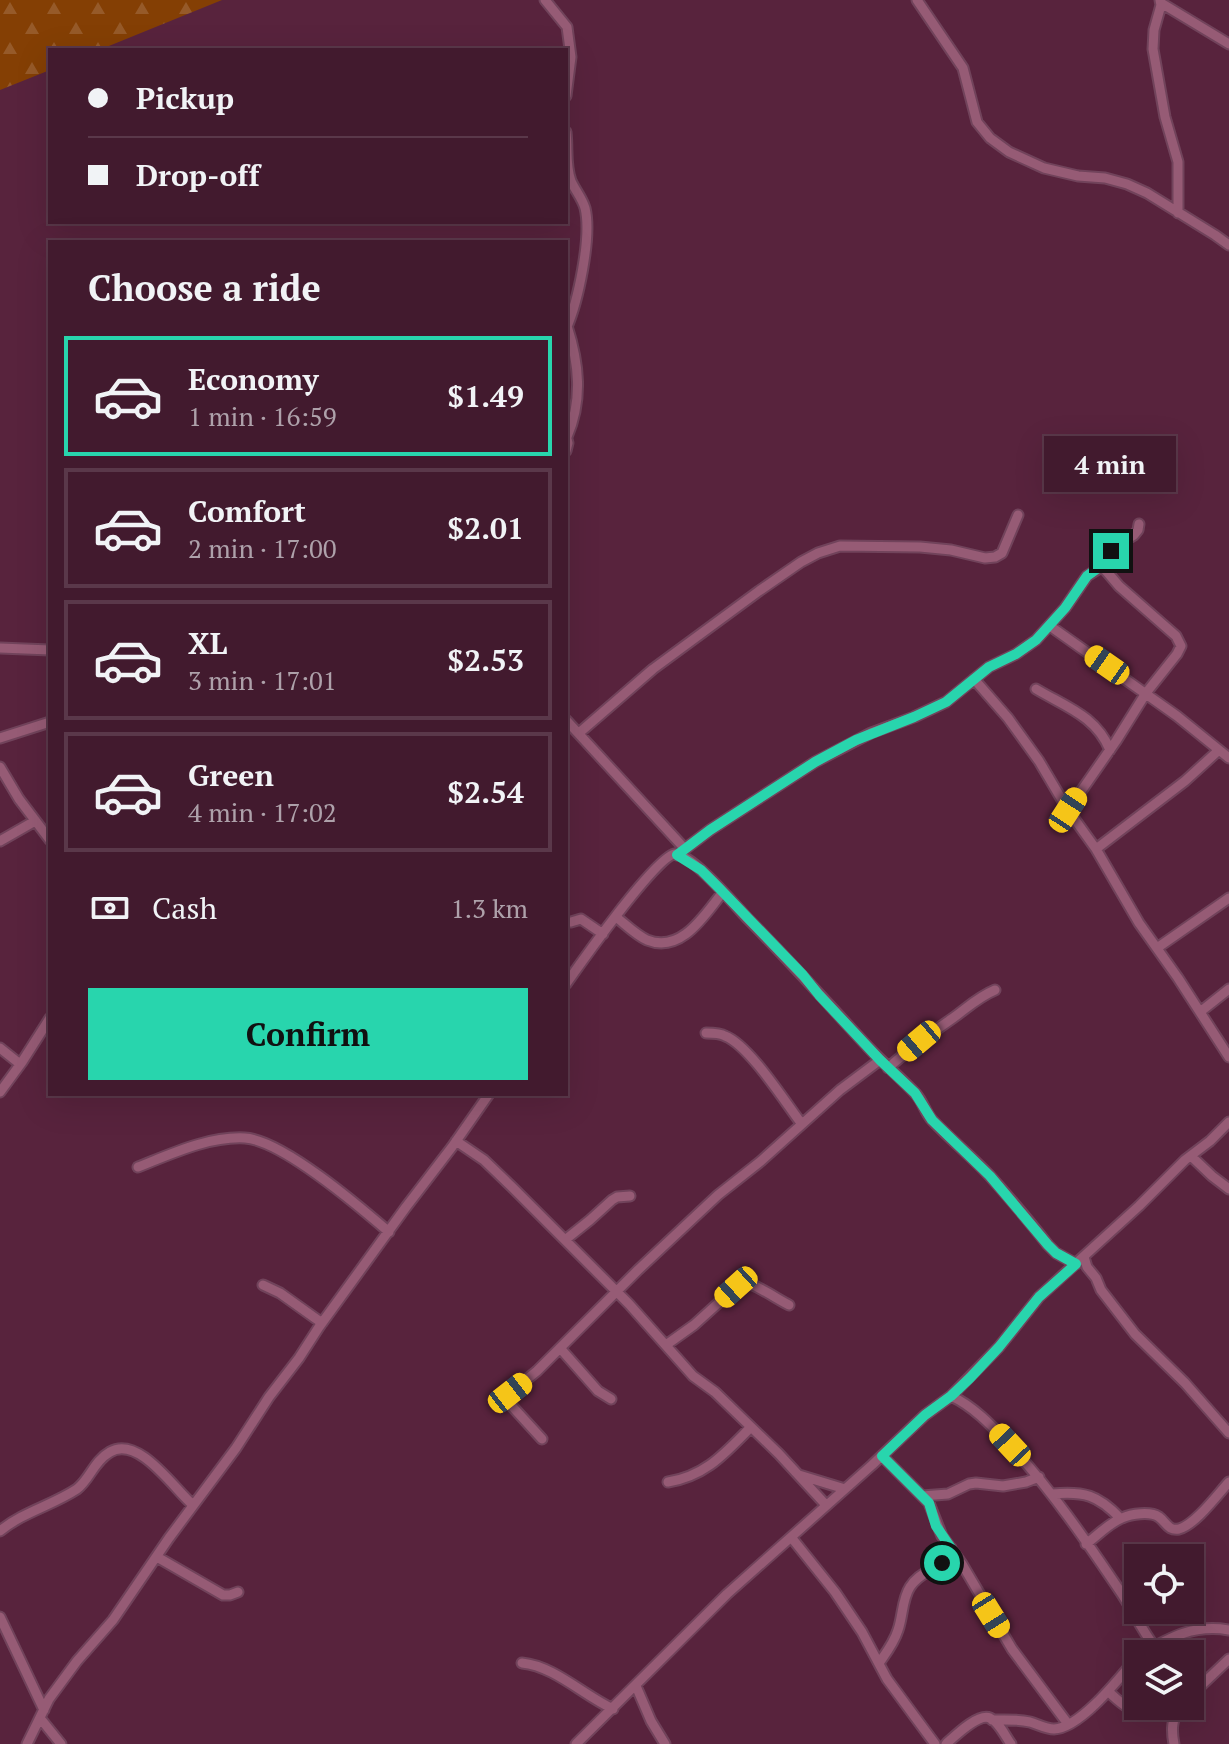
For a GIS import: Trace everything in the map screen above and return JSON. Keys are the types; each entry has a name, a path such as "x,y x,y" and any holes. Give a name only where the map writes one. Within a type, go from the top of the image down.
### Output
{"street":[{"path":"545,0 567,27 571,57 568,80"},
{"path":"917,0 963,68 977,122 990,138 1009,152 1044,168 1127,184 1147,193 1229,245"},
{"path":"1164,4 1178,0"},
{"path":"1164,4 1154,30 1153,49 1165,117 1178,162 1178,213"},
{"path":"1164,4 1229,44"},
{"path":"568,168 571,181 584,205 588,231 577,298 568,324"},
{"path":"568,331 578,369 576,412 568,433"},
{"path":"579,733 653,669 759,591 818,553 840,546 920,547 995,557 1002,553 1018,515"},
{"path":"568,981 616,917 666,858 681,852 815,762 864,736 946,702 989,667 1036,640 1065,608 1087,576 1102,566 1115,546 1134,535 1139,524"},
{"path":"1068,810 1181,646 1102,566"},
{"path":"1050,626 1146,693 1229,758"},
{"path":"0,648 48,650"},
{"path":"974,679 1039,761 1139,923 1229,1057"},
{"path":"1036,689 1093,723 1110,750"},
{"path":"568,722 681,852 915,1093 932,1120 990,1176 1048,1245 1056,1253 1080,1261 1087,1267 1135,1334 1185,1383 1229,1433"},
{"path":"0,738 48,723"},
{"path":"1096,849 1185,781 1219,750"},
{"path":"0,767 48,837"},
{"path":"0,841 35,821"},
{"path":"616,917 648,941 661,943 675,940 694,927 723,892"},
{"path":"1157,948 1229,898"},
{"path":"571,922 581,919 603,934"},
{"path":"1200,1012 1229,989"},
{"path":"888,1068 932,1031 984,994 995,990"},
{"path":"1,1090 48,1021"},
{"path":"706,1033 726,1036 743,1049 801,1123"},
{"path":"0,1048 20,1064"},
{"path":"542,1439 516,1411 507,1398 510,1393 537,1371 698,1213 840,1090 880,1060"},
{"path":"27,1744 49,1699 113,1620 269,1397 488,1096"},
{"path":"576,1744 727,1594 925,1415 951,1396 999,1347 1039,1297 1229,1122"},
{"path":"138,1167 198,1145 248,1138 265,1143 307,1168 389,1232"},
{"path":"456,1141 484,1160 617,1292 693,1376 715,1392 826,1505"},
{"path":"1191,1156 1229,1189"},
{"path":"565,1240 612,1200 630,1196"},
{"path":"666,1345 743,1283 755,1286 789,1305"},
{"path":"263,1285 280,1293 322,1323"},
{"path":"560,1348 598,1391 611,1399"},
{"path":"951,1396 963,1401 993,1427 1039,1477 1124,1597 1150,1640"},
{"path":"668,1482 681,1480 715,1463 751,1427"},
{"path":"0,1531 79,1487 98,1461 111,1451 120,1449 130,1449 148,1460 193,1505"},
{"path":"882,1456 929,1503 936,1526 1012,1649 1068,1724"},
{"path":"799,1475 845,1489"},
{"path":"922,1496 948,1494 969,1484 1003,1486 1039,1477"},
{"path":"1086,1544 1120,1518 1144,1514 1155,1515 1173,1529 1182,1529 1229,1482"},
{"path":"1052,1494 1068,1492 1095,1497 1120,1518"},
{"path":"791,1537 835,1592 862,1632 887,1679 935,1744"},
{"path":"879,1663 899,1629 910,1586 918,1577 942,1563 951,1548"},
{"path":"157,1557 223,1595 238,1592"},
{"path":"0,1617 42,1714 61,1744"},
{"path":"1165,1640 1212,1627 1229,1630"},
{"path":"1204,1683 1229,1659"},
{"path":"522,1663 540,1666 613,1709"},
{"path":"992,1720 1029,1722 1055,1729 1068,1724 1097,1703 1124,1673"},
{"path":"636,1686 641,1702 665,1744"},
{"path":"1108,1691 1124,1705"},
{"path":"627,1695 641,1702"},
{"path":"1097,1703 1119,1702"},
{"path":"946,1744 980,1717 992,1720 1011,1744"},
{"path":"1174,1720 1174,1744"}],"green space":[{"path":"0,0 222,0 104,48 48,48 48,71 0,90"}],"route":[{"path":"942,1563 951,1548 936,1526 929,1503 882,1456 970,1378 1039,1297 1076,1264 1048,1245 990,1176 932,1120 915,1093 880,1060 719,888 701,870 677,855 815,762 871,733 946,702 989,667 1036,640 1065,608 1087,576 1103,566 1111,551"}]}
